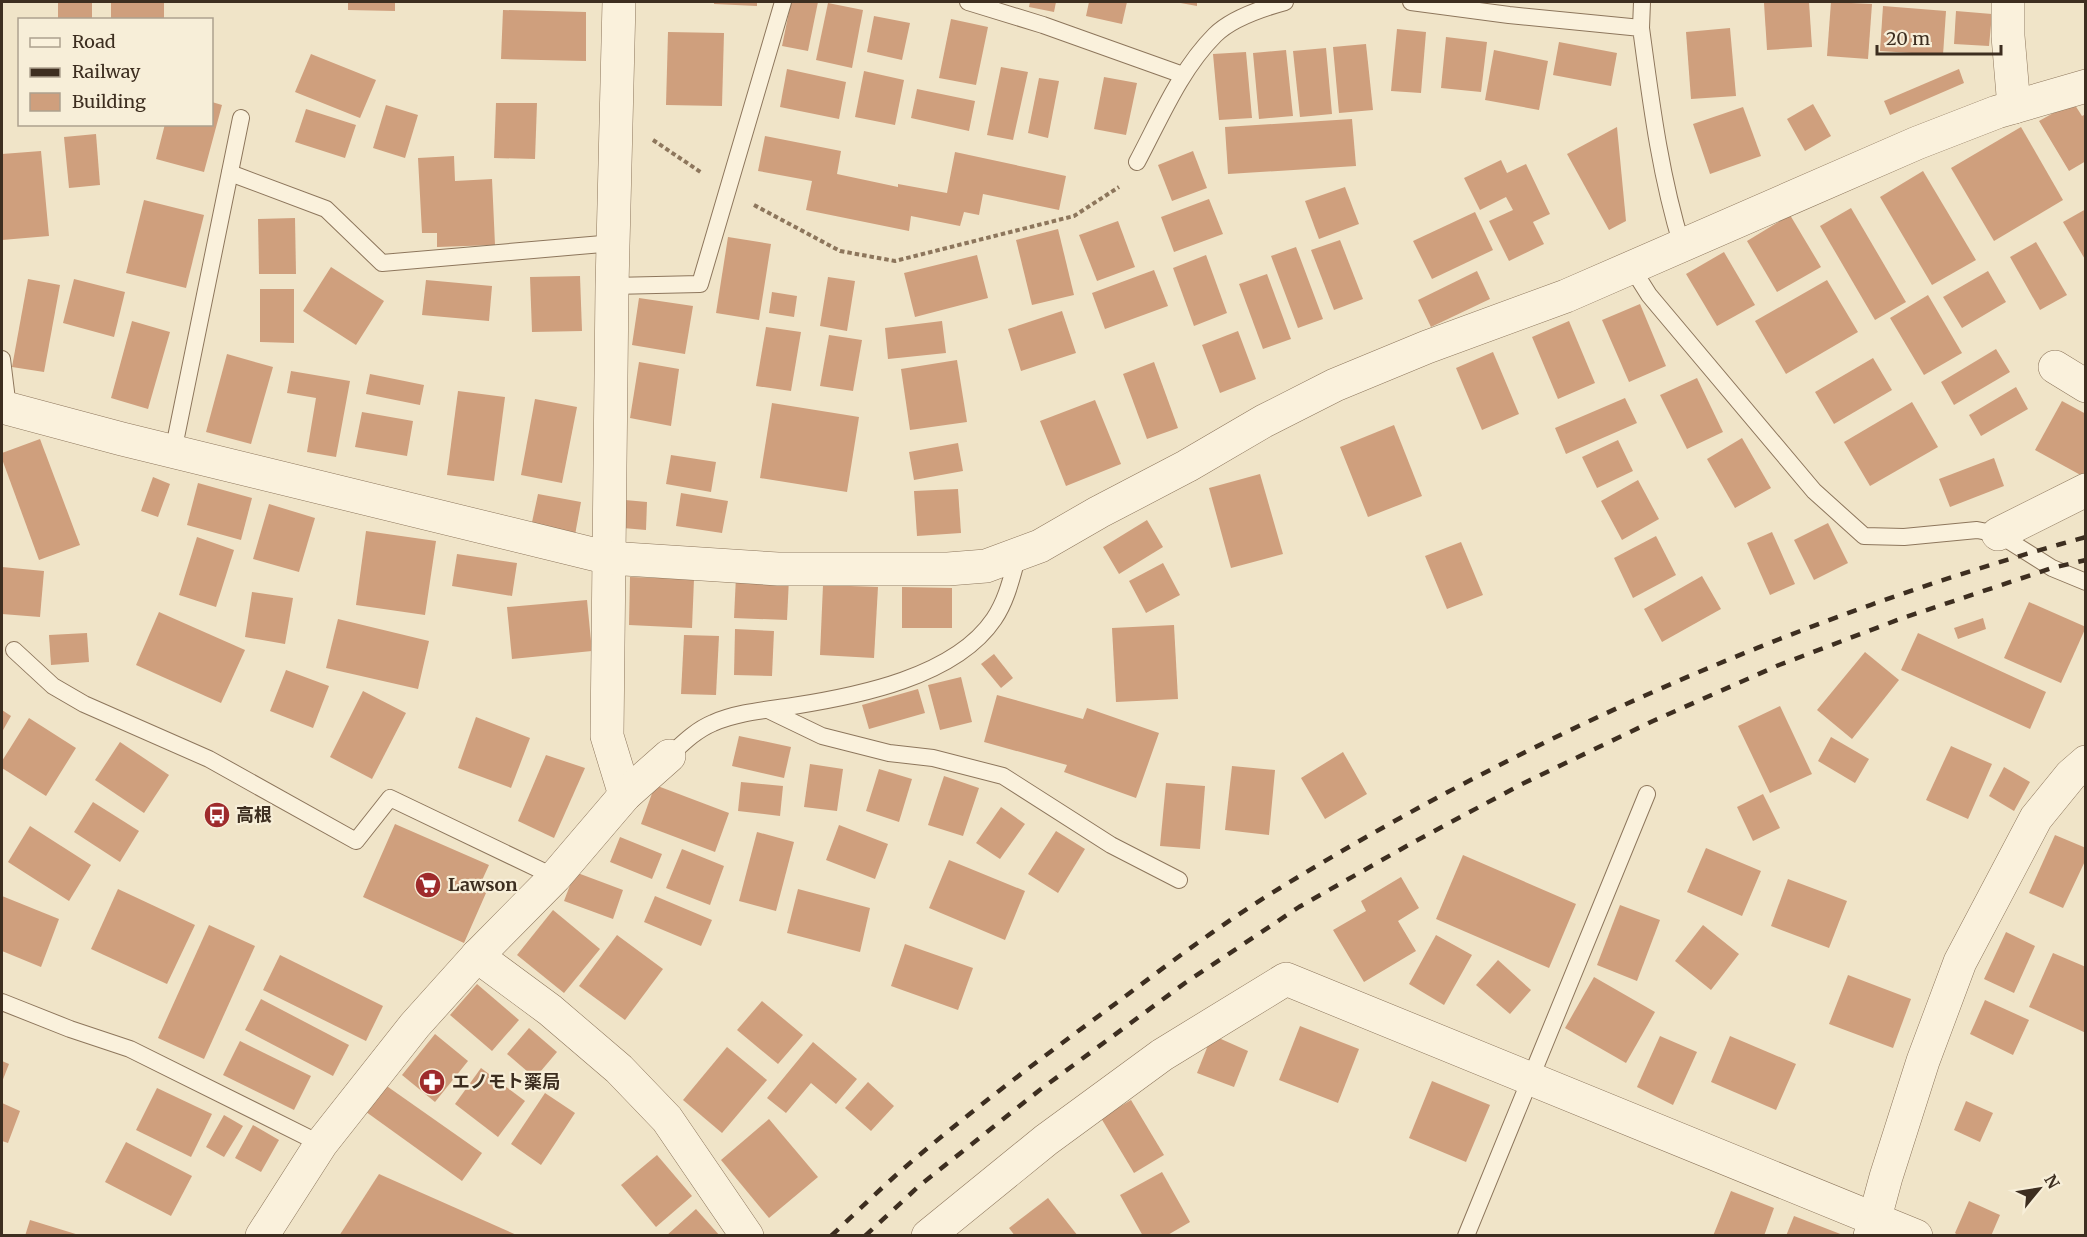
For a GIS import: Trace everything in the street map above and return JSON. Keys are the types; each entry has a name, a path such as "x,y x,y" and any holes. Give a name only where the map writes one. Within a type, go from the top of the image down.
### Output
{"street":[{"path":"619,2 612,286 606,736 625,795"},
{"path":"2008,2 2008,36 2014,107"},
{"path":"5,408 173,452 609,558 778,569 948,569 986,566 1040,546 1264,421 1335,385 1427,347 1566,296 1917,143 2014,107 2085,86"},
{"path":"2055,367 2085,386"},
{"path":"1998,534 2085,490"},
{"path":"262,1236 321,1144 416,1025 477,956 555,878 625,795 669,756"},
{"path":"1872,1227 1923,1061 1960,962 2036,818 2071,775 2085,762"},
{"path":"477,956 550,1010 620,1069 667,1119 747,1236"},
{"path":"928,1236 1046,1140 1162,1055 1286,979 1530,1078 1872,1227 1916,1236"}],"lane":[{"path":"612,286 700,284 783,2"},
{"path":"968,2 1043,25 1183,75"},
{"path":"1137,162 1183,75 1214,36 1224,28 1262,9 1285,2"},
{"path":"1411,2 1509,15 1641,28"},
{"path":"1642,2 1641,28 1653,117 1668,201 1682,246"},
{"path":"173,452 241,118"},
{"path":"230,173 326,209 382,263 614,243"},
{"path":"1632,268 1649,295 1814,491 1864,536 1904,537 1977,530 2003,535 2052,568 2085,582"},
{"path":"2,359 5,408"},
{"path":"669,756 697,731 713,722 737,715 836,699 896,684 941,664 973,641 994,619 1008,590 1018,555"},
{"path":"14,650 53,686 84,704 209,759 356,841 390,798 555,878"},
{"path":"768,710 822,736 889,753 933,758 1003,776 1111,845 1179,880"},
{"path":"1466,1236 1647,794"},
{"path":"2,1002 70,1029 130,1049 321,1144"}],"path":[{"path":"616,114 728,190 840,251 895,261 1074,216 1119,186 1137,162"}],"building":[{"path":"58,2 92,2 92,18 58,18"},
{"path":"111,2 164,2 164,18 111,18"},
{"path":"348,2 395,2 395,11 348,10"},
{"path":"714,2 757,2 757,6 714,4"},
{"path":"791,2 818,2 808,51 782,46"},
{"path":"1030,2 1056,2 1054,12 1029,7"},
{"path":"1089,2 1127,2 1122,24 1086,16"},
{"path":"1175,2 1197,2 1197,6"},
{"path":"1809,2 1812,47 1767,50 1764,3"},
{"path":"1831,2 1872,4 1868,59 1827,56"},
{"path":"828,3 863,10 852,68 816,60"},
{"path":"1883,6 1946,11 1943,55 1880,51"},
{"path":"503,10 586,12 586,61 501,59"},
{"path":"1956,11 1992,14 1989,46 1954,44"},
{"path":"874,16 910,23 902,60 867,52"},
{"path":"951,19 988,27 976,85 939,78"},
{"path":"1730,28 1736,96 1691,99 1686,32"},
{"path":"1397,29 1426,32 1421,93 1391,91"},
{"path":"668,32 724,33 722,106 666,105"},
{"path":"1446,37 1487,42 1481,92 1441,88"},
{"path":"1559,42 1617,53 1611,86 1553,75"},
{"path":"1366,44 1373,110 1339,113 1333,47"},
{"path":"1326,48 1332,114 1300,117 1293,51"},
{"path":"1286,50 1293,116 1259,119 1253,53"},
{"path":"1494,50 1548,61 1539,110 1485,100"},
{"path":"1246,52 1252,118 1219,120 1213,54"},
{"path":"311,54 376,80 360,118 295,92"},
{"path":"1001,67 1028,72 1013,140 987,135"},
{"path":"787,69 846,82 839,119 780,107"},
{"path":"1959,69 1964,83 1890,115 1884,101"},
{"path":"864,71 904,80 895,125 855,117"},
{"path":"1104,77 1137,83 1126,135 1094,129"},
{"path":"1039,78 1059,81 1048,138 1028,133"},
{"path":"917,89 975,101 969,131 911,118"},
{"path":"213,102 222,105 204,172 156,159 164,126 213,126"},
{"path":"2073,102 2082,116 2086,114 2086,161 2069,171 2039,121"},
{"path":"496,103 537,103 535,159 494,158"},
{"path":"1813,104 1831,136 1805,151 1787,119"},
{"path":"386,105 418,115 405,158 373,148"},
{"path":"1743,107 1761,156 1710,174 1693,124"},
{"path":"306,109 356,125 345,158 295,142"},
{"path":"1352,119 1356,166 1228,174 1225,127"},
{"path":"1617,127 1626,221 1609,230 1567,154"},
{"path":"2021,127 2063,200 1994,241 1951,168"},
{"path":"96,134 100,185 69,188 64,137"},
{"path":"765,136 841,151 837,174 898,187 898,184 947,193 955,152 1066,176 1059,210 983,194 979,215 964,212 960,226 911,216 909,231 806,210 812,181 758,171"},
{"path":"41,151 49,236 2,240 2,154"},
{"path":"1193,151 1207,188 1172,201 1158,165"},
{"path":"454,156 455,181 492,179 495,245 437,247 437,233 422,233 418,158"},
{"path":"1501,160 1507,173 1526,164 1550,214 1533,222 1544,244 1509,261 1489,221 1513,210 1506,197 1480,210 1464,178"},
{"path":"1923,171 1976,260 1932,285 1880,197"},
{"path":"1345,187 1359,224 1319,239 1305,201"},
{"path":"1209,199 1223,234 1174,252 1161,217"},
{"path":"144,200 204,215 186,288 126,273"},
{"path":"1851,208 1906,302 1875,320 1820,226"},
{"path":"2086,209 2086,261 2063,222"},
{"path":"1475,212 1493,250 1432,279 1413,241"},
{"path":"1790,215 1821,267 1777,292 1747,241"},
{"path":"295,218 296,274 259,274 258,219"},
{"path":"1118,221 1135,267 1097,281 1079,235"},
{"path":"1058,229 1074,295 1032,305 1016,240"},
{"path":"728,237 771,244 759,320 716,313"},
{"path":"1340,240 1363,299 1334,310 1311,250"},
{"path":"2036,242 2067,295 2040,310 2010,257"},
{"path":"1296,247 1323,319 1298,328 1271,256"},
{"path":"1724,252 1755,305 1717,326 1686,274"},
{"path":"977,255 988,298 915,317 904,273"},
{"path":"1206,255 1227,313 1194,326 1173,268"},
{"path":"331,267 384,301 356,345 303,311"},
{"path":"1154,270 1168,306 1105,329 1092,293"},
{"path":"1477,271 1490,299 1431,327 1418,300"},
{"path":"1988,271 2006,302 1962,328 1943,297"},
{"path":"1267,274 1291,339 1263,349 1239,284"},
{"path":"580,276 582,331 532,332 530,277"},
{"path":"828,277 855,281 847,331 820,326"},
{"path":"28,279 60,285 44,372 12,367"},
{"path":"74,279 125,292 114,337 63,323"},
{"path":"426,280 492,286 489,321 422,315"},
{"path":"1827,280 1858,332 1786,374 1755,321"},
{"path":"260,289 294,289 294,343 260,342"},
{"path":"772,292 797,296 794,317 769,313"},
{"path":"1928,295 1962,353 1924,375 1890,318"},
{"path":"639,298 693,306 685,354 632,345"},
{"path":"1640,304 1666,366 1629,382 1602,320"},
{"path":"1062,311 1076,353 1021,371 1008,329"},
{"path":"132,321 170,332 148,409 111,398"},
{"path":"942,321 946,353 888,359 885,328"},
{"path":"1569,321 1595,383 1558,399 1532,337"},
{"path":"766,327 801,332 791,391 756,386"},
{"path":"1238,331 1256,379 1220,393 1202,345"},
{"path":"829,335 862,340 853,391 820,386"},
{"path":"1996,349 2010,372 1954,405 1941,382"},
{"path":"1493,352 1519,414 1482,430 1456,368"},
{"path":"227,354 273,367 251,444 206,432"},
{"path":"1873,358 1892,390 1834,424 1815,392"},
{"path":"957,360 967,422 910,430 901,369"},
{"path":"639,362 679,369 671,426 630,418"},
{"path":"1154,362 1178,428 1147,439 1123,374"},
{"path":"291,371 350,381 336,457 307,452 316,398 287,393"},
{"path":"370,374 424,385 420,405 366,394"},
{"path":"1697,378 1723,432 1687,449 1660,395"},
{"path":"2016,387 2028,409 1981,436 1969,415"},
{"path":"458,391 505,397 494,481 447,475"},
{"path":"1625,398 1637,423 1566,454 1555,428"},
{"path":"535,399 577,407 562,483 521,475"},
{"path":"1095,400 1121,464 1066,486 1040,421"},
{"path":"2062,401 2086,414 2086,478 2035,450"},
{"path":"1912,402 1938,447 1870,486 1844,442"},
{"path":"772,403 859,417 847,492 760,478"},
{"path":"362,412 413,421 407,456 355,447"},
{"path":"1394,425 1422,496 1368,517 1340,447"},
{"path":"1742,438 1771,488 1735,508 1707,459"},
{"path":"40,439 80,545 39,560 2,459 2,453"},
{"path":"1618,440 1633,471 1597,488 1582,457"},
{"path":"958,443 963,471 914,480 909,452"},
{"path":"671,455 716,462 711,492 666,484"},
{"path":"1994,458 2004,486 1950,507 1939,479"},
{"path":"1260,474 1283,554 1231,568 1209,488"},
{"path":"153,477 170,484 158,517 141,511"},
{"path":"1638,480 1659,519 1622,540 1601,501"},
{"path":"198,483 252,498 241,540 187,525"},
{"path":"958,489 961,533 917,536 914,491"},
{"path":"681,493 728,501 722,533 676,526"},
{"path":"538,494 581,502 575,535 531,527"},
{"path":"625,500 647,502 646,530 623,528"},
{"path":"269,504 315,518 299,572 253,559"},
{"path":"1147,520 1163,547 1119,574 1103,547"},
{"path":"1828,523 1848,563 1814,580 1794,540"},
{"path":"366,531 436,541 425,615 356,605"},
{"path":"1772,532 1795,584 1770,595 1747,543"},
{"path":"1656,536 1676,575 1633,598 1614,558"},
{"path":"197,537 234,550 216,607 179,595"},
{"path":"1461,542 1483,595 1447,609 1425,556"},
{"path":"457,554 517,563 512,596 452,586"},
{"path":"1163,563 1180,595 1146,613 1129,581"},
{"path":"2,567 44,571 40,617 2,614"},
{"path":"736,576 789,578 787,620 734,618"},
{"path":"1702,576 1721,609 1662,642 1644,609"},
{"path":"630,577 694,579 692,628 629,625"},
{"path":"823,585 878,587 874,658 820,655"},
{"path":"902,587 952,588 952,628 902,628"},
{"path":"252,592 293,598 285,644 245,637"},
{"path":"587,600 592,651 512,659 507,607"},
{"path":"2029,602 2086,627 2061,683 2004,658"},
{"path":"159,612 245,650 221,703 136,665"},
{"path":"1983,618 1986,629 1958,639 1954,628"},
{"path":"338,619 429,641 418,689 326,668"},
{"path":"1174,625 1178,699 1116,702 1112,628"},
{"path":"735,629 774,631 772,676 734,675"},
{"path":"87,633 89,662 51,665 49,635"},
{"path":"1918,633 2046,692 2030,729 1901,670"},
{"path":"684,635 719,636 716,695 681,694"},
{"path":"1865,652 1899,680 1852,739 1817,710"},
{"path":"994,654 1013,678 1001,688 981,664"},
{"path":"286,670 329,686 313,728 270,711"},
{"path":"961,677 972,722 940,730 928,685"},
{"path":"918,689 925,713 869,729 862,705"},
{"path":"363,691 406,713 372,779 330,757"},
{"path":"997,695 1083,719 1087,708 1159,733 1136,798 1064,772 1067,765 984,742"},
{"path":"1780,706 1812,774 1770,793 1738,726"},
{"path":"2,710 11,716 2,732"},
{"path":"476,717 530,738 511,788 458,768"},
{"path":"29,718 76,748 46,796 2,768 2,761"},
{"path":"739,736 791,747 784,778 732,766"},
{"path":"1831,737 1869,759 1855,783 1818,761"},
{"path":"120,742 169,775 144,813 95,780"},
{"path":"1951,746 1992,764 1968,819 1926,800"},
{"path":"1343,752 1367,794 1325,819 1301,778"},
{"path":"546,755 585,768 554,838 518,821"},
{"path":"810,764 843,769 837,811 804,807"},
{"path":"1232,766 1275,770 1269,835 1225,830"},
{"path":"2004,767 2030,782 2014,811 1989,796"},
{"path":"879,769 912,779 899,822 866,811"},
{"path":"944,776 979,788 963,836 928,825"},
{"path":"741,782 783,786 780,816 738,811"},
{"path":"1166,783 1205,786 1200,849 1160,846"},
{"path":"655,785 729,813 715,852 641,824"},
{"path":"1763,794 1780,828 1753,841 1737,807"},
{"path":"93,802 139,831 120,862 74,832"},
{"path":"1001,807 1025,824 1000,859 976,843"},
{"path":"395,824 489,865 478,889 486,893 464,943 363,897"},
{"path":"839,825 888,844 875,879 826,860"},
{"path":"30,826 91,865 69,901 8,862"},
{"path":"1056,831 1085,849 1058,893 1028,874"},
{"path":"757,832 794,842 776,911 739,901"},
{"path":"2055,835 2086,848 2086,859 2063,908 2029,893"},
{"path":"620,837 662,854 652,879 610,862"},
{"path":"1706,848 1761,871 1742,916 1687,892"},
{"path":"682,849 724,866 710,905 666,888"},
{"path":"1463,855 1576,904 1549,968 1436,919"},
{"path":"949,860 1025,891 1005,940 929,908"},
{"path":"575,872 623,890 613,919 564,901"},
{"path":"1401,877 1419,908 1398,921 1416,951 1364,982 1333,930 1366,911 1361,901"},
{"path":"1788,879 1847,901 1829,948 1771,926"},
{"path":"118,889 195,925 167,984 91,949"},
{"path":"798,889 870,908 860,952 787,933"},
{"path":"2,896 59,919 41,967 2,951"},
{"path":"655,896 712,920 701,946 644,922"},
{"path":"1620,905 1660,920 1637,981 1597,965"},
{"path":"553,910 600,949 564,993 517,955"},
{"path":"209,925 255,946 204,1059 158,1038"},
{"path":"1703,925 1739,954 1711,990 1675,961"},
{"path":"2006,932 2035,946 2014,993 1984,979"},
{"path":"617,935 663,969 625,1020 579,986"},
{"path":"1436,935 1472,955 1444,1005 1409,984"},
{"path":"905,944 973,968 958,1010 891,986"},
{"path":"2053,953 2086,967 2086,1033 2029,1007"},
{"path":"280,955 383,1006 366,1041 263,990"},
{"path":"1498,960 1531,990 1510,1014 1476,985"},
{"path":"1848,975 1911,999 1893,1048 1829,1024"},
{"path":"1594,977 1655,1012 1626,1063 1565,1028"},
{"path":"477,984 519,1020 492,1051 450,1015"},
{"path":"261,999 349,1045 333,1076 245,1030"},
{"path":"1985,1000 2029,1020 2013,1055 1970,1034"},
{"path":"762,1001 803,1035 778,1064 737,1030"},
{"path":"1300,1026 1359,1049 1338,1103 1279,1080"},
{"path":"529,1028 557,1052 535,1078 507,1054"},
{"path":"435,1034 468,1061 435,1102 402,1075"},
{"path":"1212,1035 1248,1051 1234,1087 1197,1073"},
{"path":"1660,1036 1697,1052 1673,1105 1637,1087"},
{"path":"1730,1036 1796,1064 1776,1110 1711,1082"},
{"path":"240,1041 311,1076 294,1110 223,1075"},
{"path":"813,1042 857,1079 836,1104 811,1083 786,1113 767,1098"},
{"path":"727,1047 767,1080 722,1133 683,1100"},
{"path":"2,1061 9,1064 2,1082"},
{"path":"481,1068 525,1101 498,1137 455,1104"},
{"path":"1432,1081 1490,1105 1466,1162 1409,1138"},
{"path":"381,1082 482,1153 462,1181 362,1109"},
{"path":"868,1082 894,1106 871,1131 845,1108"},
{"path":"157,1088 212,1114 191,1157 136,1130"},
{"path":"545,1093 575,1113 541,1165 511,1144"},
{"path":"1131,1100 1164,1155 1134,1173 1101,1118"},
{"path":"1966,1101 1993,1113 1980,1142 1954,1130"},
{"path":"2,1103 20,1111 8,1143 2,1141"},
{"path":"224,1115 243,1126 224,1157 206,1147"},
{"path":"769,1119 818,1177 769,1218 721,1160"},
{"path":"253,1125 279,1140 261,1172 235,1158"},
{"path":"126,1142 192,1176 171,1216 105,1182"},
{"path":"657,1155 692,1196 656,1227 621,1185"},
{"path":"1162,1172 1190,1222 1166,1236 1143,1236 1120,1195"},
{"path":"379,1174 519,1236 339,1236"},
{"path":"1731,1191 1774,1208 1764,1236 1713,1236"},
{"path":"1048,1198 1078,1236 1015,1236 1009,1228"},
{"path":"1969,1201 2000,1215 1991,1236 1959,1236 1955,1233"},
{"path":"696,1209 720,1236 666,1236"},
{"path":"1794,1216 1843,1235 1843,1236 1786,1236"},
{"path":"30,1220 79,1235 79,1236 25,1236"}],"railway":[{"path":"831,1236 917,1157 992,1097 1178,957 1280,888 1375,832 1570,730 1670,684 1875,603 1980,568 2086,537"},
{"path":"865,1236 919,1186 1041,1089 1185,983 1299,907 1412,843 1522,784 1653,721 1779,665 1900,619 2052,568 2086,560"}],"place":[{"name":"高根","path":"217,815"},
{"name":"Lawson","path":"428,885"},
{"name":"エノモト薬局","path":"432,1082"}]}
